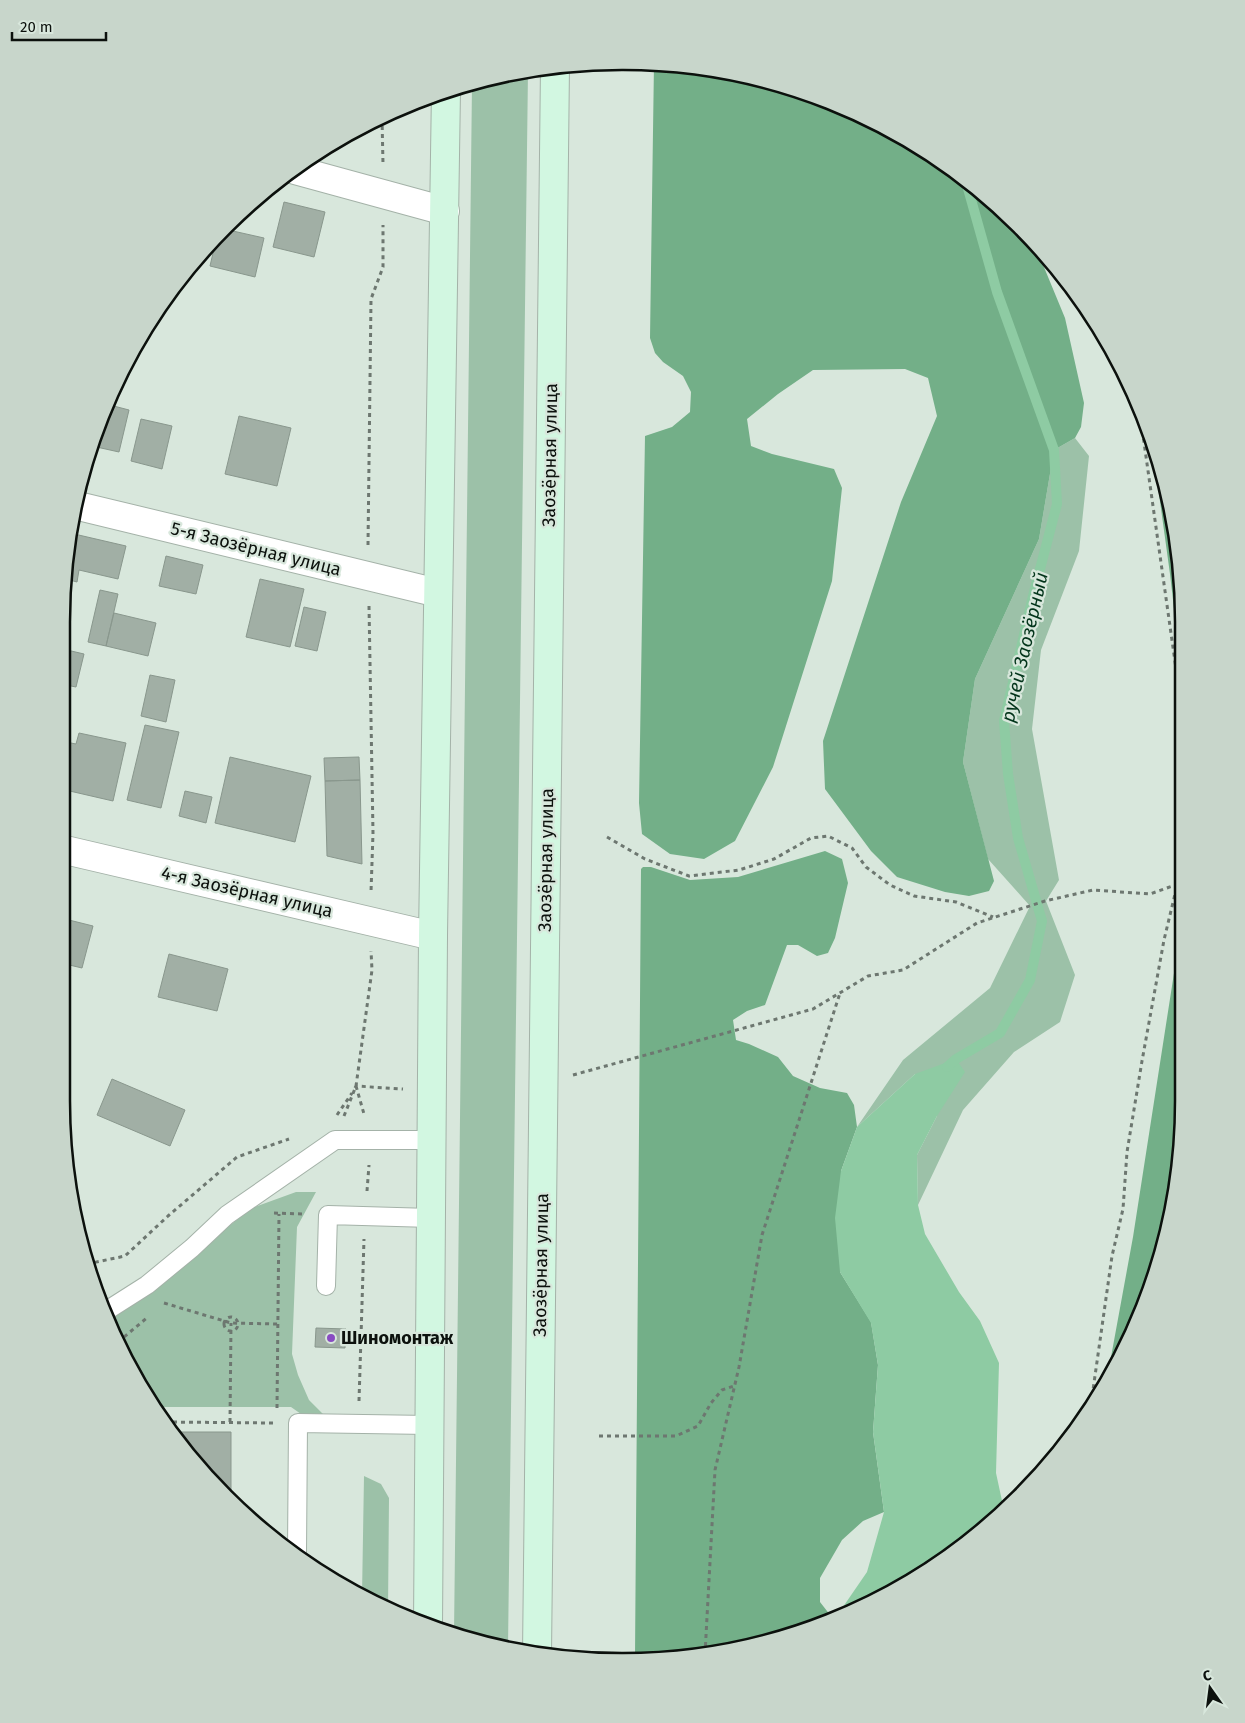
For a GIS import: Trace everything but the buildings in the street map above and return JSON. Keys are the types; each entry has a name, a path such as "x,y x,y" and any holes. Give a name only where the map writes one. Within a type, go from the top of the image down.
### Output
{"main road":[{"name":"Заозёрная улица","path":"537,1646 555,74"},
{"path":"428,1618 433,1140 431,1090 446,99"}],"street":[{"path":"303,172 445,211"},
{"name":"5-я Заозёрная улица","path":"83,507 438,593"},
{"name":"4-я Заозёрная улица","path":"70,851 433,936"}],"lane":[{"path":"110,1308 147,1284 192,1248 226,1215 335,1140 433,1140"},
{"path":"326,1286 328,1215 431,1218"},
{"path":"297,1547 298,1423 429,1425"}],"path":[{"path":"335,1140 356,1086 372,970 370,921 373,833 367,519 371,299 382,267 384,194 382,125"},
{"path":"1144,439 1175,662"},
{"path":"607,837 645,859 690,876 739,870 774,859 811,838 828,836 852,848 866,867 890,885 914,896 956,902 993,917"},
{"path":"543,1082 813,1009 868,976 903,970 977,923 1046,900 1093,890 1150,894 1175,885"},
{"path":"1093,1390 1112,1256 1123,1209 1127,1152 1142,1061 1164,940 1175,898"},
{"path":"705,1646 715,1470 734,1386 762,1235 840,993"},
{"path":"269,1213 328,1215"},
{"path":"277,1423 278,1214"},
{"path":"358,1424 365,1216"},
{"path":"171,1297 164,1303 231,1324 278,1324"},
{"path":"123,1337 148,1316"},
{"path":"224,1322 228,1317 233,1316 238,1324"},
{"path":"224,1322 226,1329 231,1330 236,1329 238,1324"},
{"path":"230,1422 231,1324"},
{"path":"599,1436 676,1436 698,1426 722,1390 734,1386"},
{"path":"174,1422 298,1423"}],"shaded area":[{"path":"654,71 695,75 765,89 800,99 867,127 899,144 959,184 987,207 1042,263 1065,318 1084,403 1081,427 1075,438 1054,450 1039,539 975,679 963,762 994,881 989,891 969,896 945,892 897,877 871,851 825,789 823,741 901,502 937,416 928,378 905,369 813,370 778,394 747,419 751,446 772,454 834,469 842,488 832,581 773,767 735,841 704,859 670,854 642,834 639,803 645,436 672,427 690,412 691,392 683,376 663,362 655,353 650,338"},
{"path":"528,79 508,1640 454,1627 472,91"},
{"path":"1075,438 1089,456 1079,551 1041,650 1032,729 1059,880 1046,901 1075,975 1060,1022 1014,1052 963,1110 918,1205 917,1155 937,1116 915,1074 857,1127 903,1060 990,988 1030,906 988,859 963,762 975,679 1039,539 1054,450"},
{"path":"1159,492 1170,550 1175,616"},
{"path":"825,851 842,859 848,883 835,938 828,953 817,956 798,945 787,945 765,1005 747,1011 733,1020 736,1040 778,1057 793,1076 820,1088 847,1093 854,1105 857,1127 841,1171 840,1272 871,1322 878,1365 873,1432 884,1512 863,1521 842,1540 820,1578 820,1602 829,1613 800,1624 730,1642 695,1648 635,1653 641,869 643,867 651,867 690,880 738,877"},
{"path":"1175,967 1175,1100 1174,1137 1170,1173 1156,1243 1146,1278 1133,1312 1111,1359 1133,1237"},
{"path":"956,1059 965,1072 937,1116 917,1155 918,1205 925,1234 959,1292 980,1321 999,1363 996,1473 1002,1501 959,1539 929,1560 899,1579 843,1607 867,1572 884,1512 873,1432 878,1365 871,1323 840,1272 835,1218 841,1171 857,1127 915,1074"},
{"path":"296,1192 316,1192 297,1227 292,1354 298,1375 309,1400 324,1415 301,1414 291,1407 163,1407 144,1377 114,1316 252,1208"},
{"path":"364,1476 381,1484 389,1498 388,1601 362,1588"}],"waterway":[{"name":"ручей Заозёрный","path":"947,1067 956,1059 1000,1033 1030,980 1042,921 1018,838 1008,774 1004,721 1057,504 1054,450 997,292 969,192"}],"place":[{"name":"Шиномонтаж","path":"331,1338"}]}
